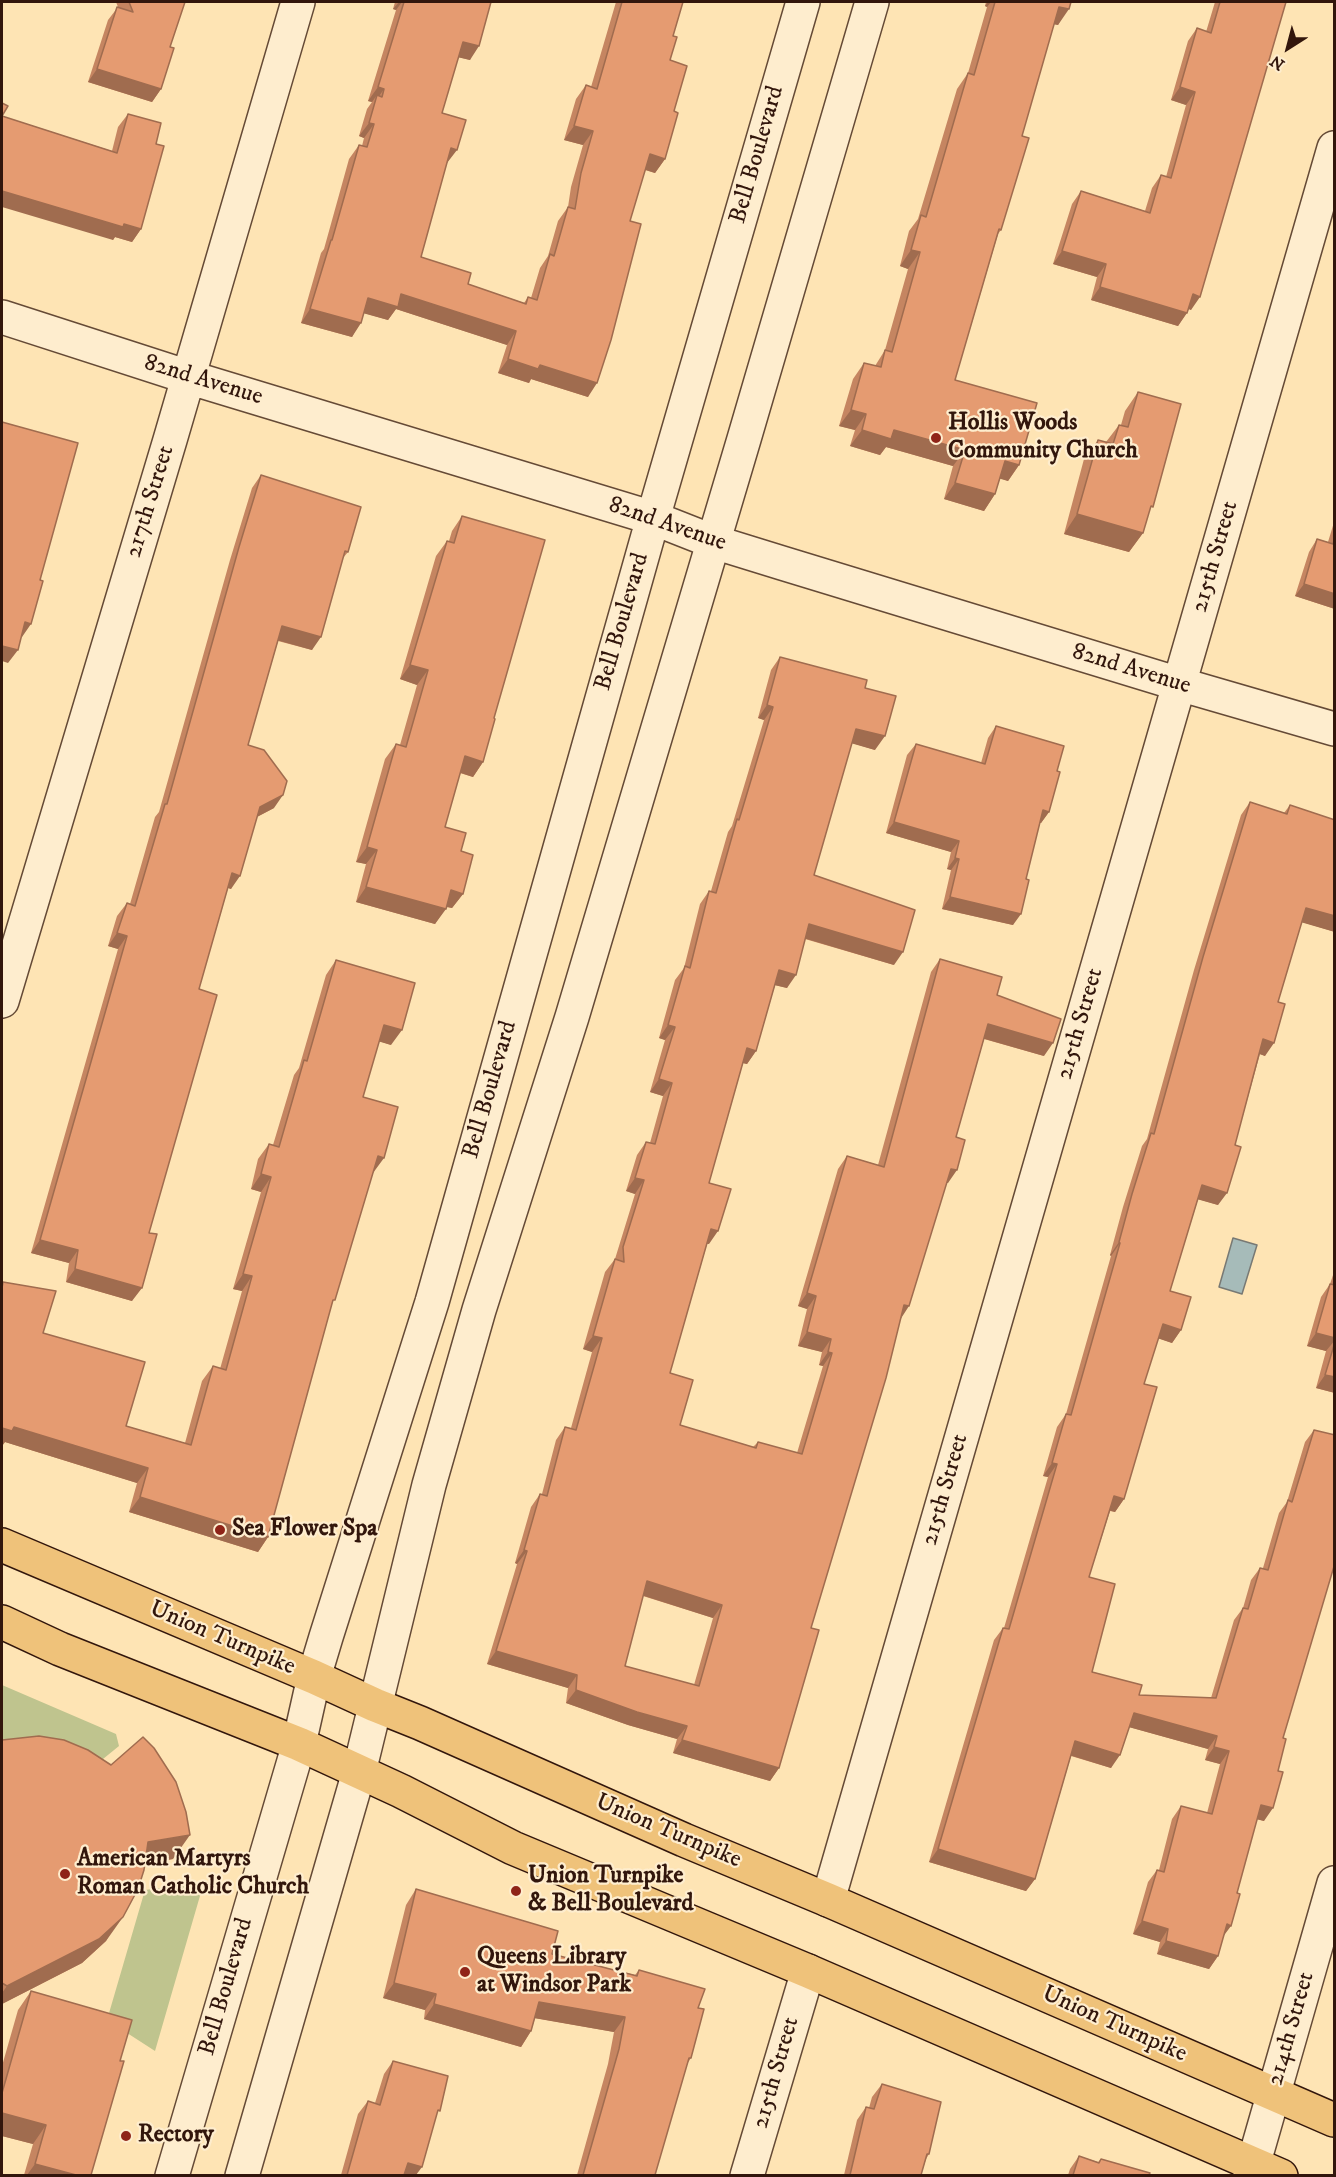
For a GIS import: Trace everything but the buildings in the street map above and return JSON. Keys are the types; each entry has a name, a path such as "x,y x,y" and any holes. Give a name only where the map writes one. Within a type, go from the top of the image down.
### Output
{"main road":[{"name":"Union Turnpike","path":"2,1545 314,1677 684,1840 1335,2120"},
{"path":"2,1622 60,1649 299,1744 401,1791 513,1848 807,1971 1261,2172"}],"street":[{"name":"217th Street","path":"2,1001 298,2"},
{"name":"Bell Boulevard","path":"172,2175 299,1744 314,1677 432,1302 653,519 803,2"},
{"path":"242,2175 359,1772 429,1485 479,1310 572,1017 872,2"},
{"name":"215th Street","path":"828,1900 1335,148"},
{"name":"82nd Avenue","path":"2,317 188,377 653,519 714,542 1179,684 1335,729"},
{"name":"214th Street","path":"1261,2172 1274,2095 1335,1883"},
{"name":"215th Street","path":"747,2175 807,1971"}],"green space":[{"path":"2,1685 116,1734 119,1746 103,1759 69,1761 2,1742"},
{"path":"204,1882 155,2051 107,2020 145,1890"}],"shaded area":[{"path":"1233,1238 1257,1245 1242,1294 1219,1287"}],"place":[{"name":"Hollis Woods Community Church","path":"936,438"},
{"name":"Sea Flower Spa","path":"220,1530"},
{"name":"American Martyrs Roman Catholic Church","path":"65,1874"},
{"name":"Union Turnpike & Bell Boulevard","path":"516,1891"},
{"name":"Queens Library at Windsor Park","path":"465,1972"},
{"name":"Rectory","path":"126,2136"}]}
